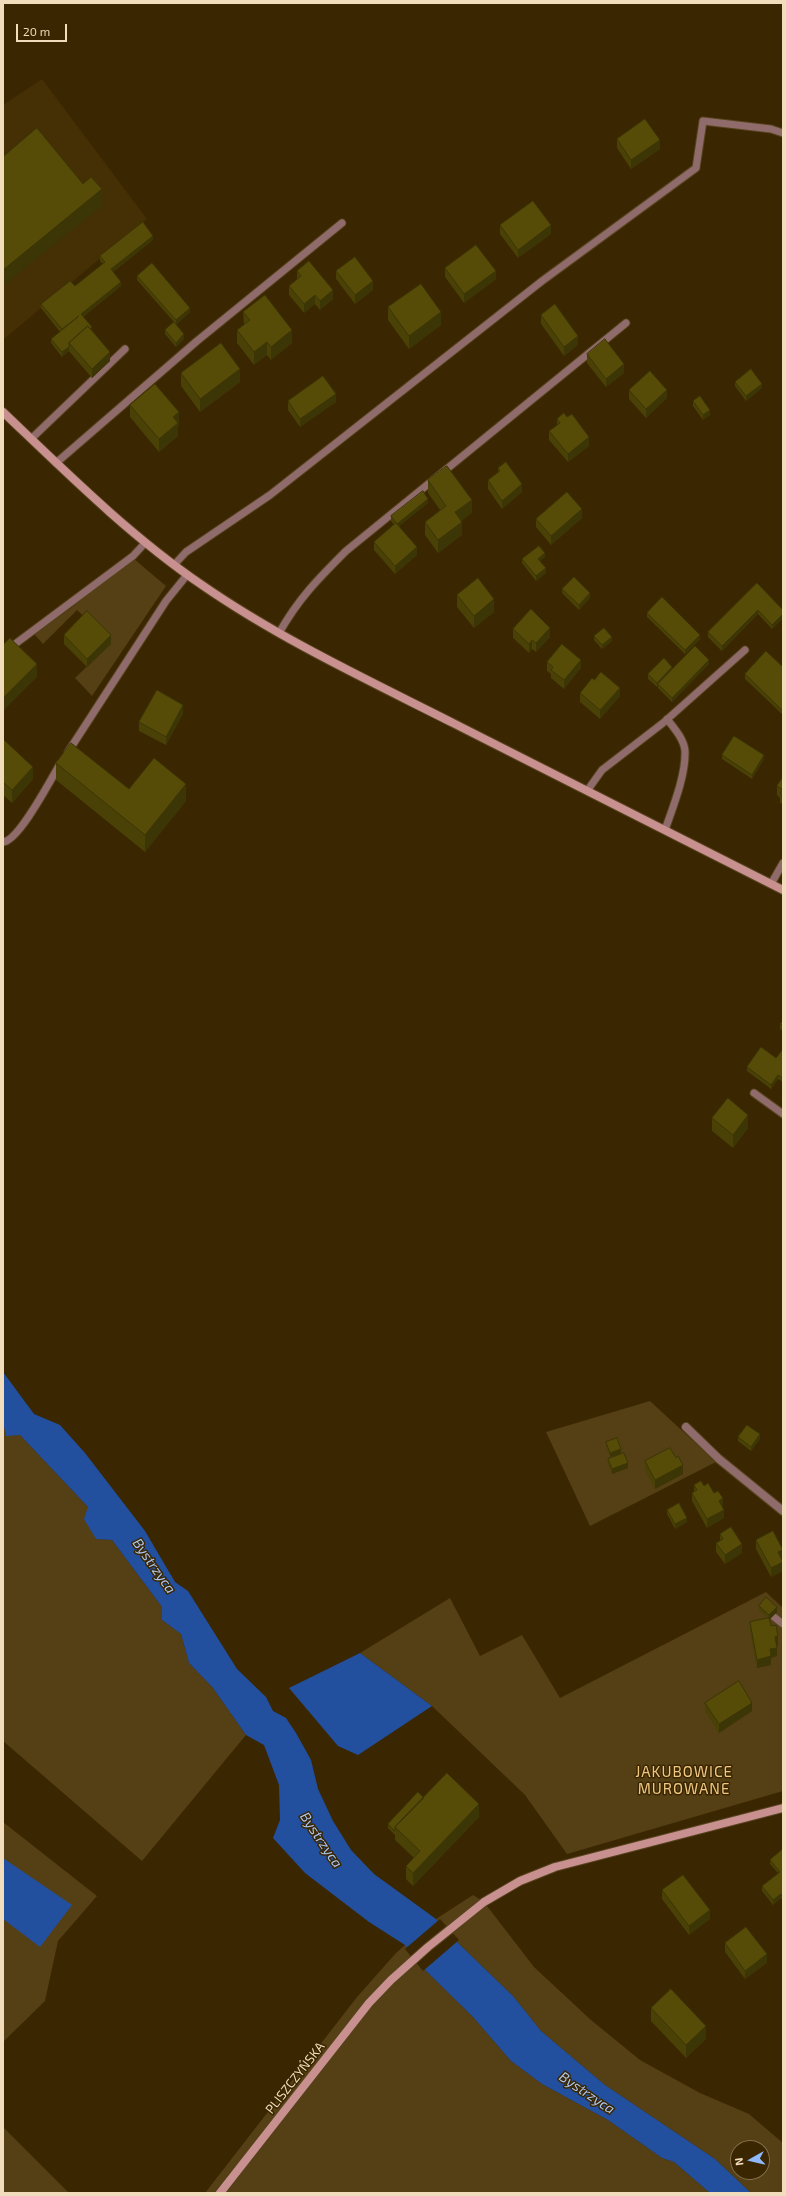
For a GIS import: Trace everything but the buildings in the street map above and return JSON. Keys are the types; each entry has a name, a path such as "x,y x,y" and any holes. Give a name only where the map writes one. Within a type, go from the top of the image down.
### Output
{"main road":[{"path":"3,412 89,495 145,543 187,575 279,633 783,890"},
{"name":"PLISZCZYŃSKA","path":"220,2193 369,2003 390,1980 461,1920 498,1893 542,1872 573,1862 783,1808"}],"street":[{"path":"686,1427 719,1459 783,1511"}],"lane":[{"path":"174,565 186,552 270,495 542,281 696,168 703,121 771,129 783,133"},
{"path":"56,462 197,341 342,223"},
{"path":"279,633 294,606 315,582 346,551 626,323"},
{"path":"31,439 125,349"},
{"path":"3,653 133,556 145,543"},
{"path":"3,842 7,842 15,834 36,805 99,702 166,601 187,575"},
{"path":"587,791 602,770 668,719 745,650"},
{"path":"665,830 676,797 685,751 679,734 668,719"},
{"path":"771,884 783,863"},
{"path":"754,1093 783,1114"},
{"path":"774,1617 783,1624"}],"shaded area":[{"path":"42,79 147,219 3,340 3,105"},
{"path":"133,558 166,586 92,696 75,678 111,643 77,610 43,644 34,634 71,608"},
{"path":"650,1401 716,1462 590,1526 546,1432"},
{"path":"3,1422 20,1435 88,1507 96,1539 112,1540 162,1607 162,1620 181,1634 189,1663 213,1688 246,1735 142,1861 3,1741"},
{"path":"766,1592 783,1608 783,1791 567,1854 525,1795 432,1706 360,1653 450,1598 480,1656 522,1635 560,1698"},
{"path":"3,1822 97,1896 58,1941 45,2001 3,2042"},
{"path":"473,1895 484,1902 534,1967 591,2020 640,2060 700,2093 749,2114 783,2143 783,2193 751,2193 737,2180 770,2180 770,2140 730,2140 730,2173 715,2159 605,2085 541,2031 513,1996 458,1943 436,1919"},
{"path":"405,1945 425,1970 473,2017 511,2061 542,2084 608,2120 662,2158 674,2162 710,2193 205,2193 357,1997"},
{"path":"3,2127 69,2193 3,2193"}],"water":[{"name":"Bystrzyca","path":"3,1372 34,1414 60,1425 85,1453 145,1531 175,1582 188,1591 237,1669 266,1697 273,1711 286,1718 311,1760 318,1789 333,1821 351,1850 374,1874 436,1919 458,1943 513,1996 541,2031 605,2085 715,2159 730,2173 730,2180 737,2180 751,2193 710,2193 674,2162 662,2158 608,2120 542,2084 511,2061 473,2017 425,1970 405,1945 369,1922 305,1873 273,1838 280,1820 279,1785 264,1745 246,1735 213,1688 189,1663 181,1634 162,1620 162,1607 112,1540 96,1539 84,1519 88,1507 20,1435 6,1436 3,1422"},
{"path":"360,1653 432,1706 358,1755 338,1746 289,1688"},
{"path":"3,1858 72,1905 40,1947 3,1919"}],"pier":[{"path":"440,1919 459,1940 423,1971 405,1949"}],"district":[{"name":"JAKUBOWICE MUROWANE","path":"684,1780"}]}
